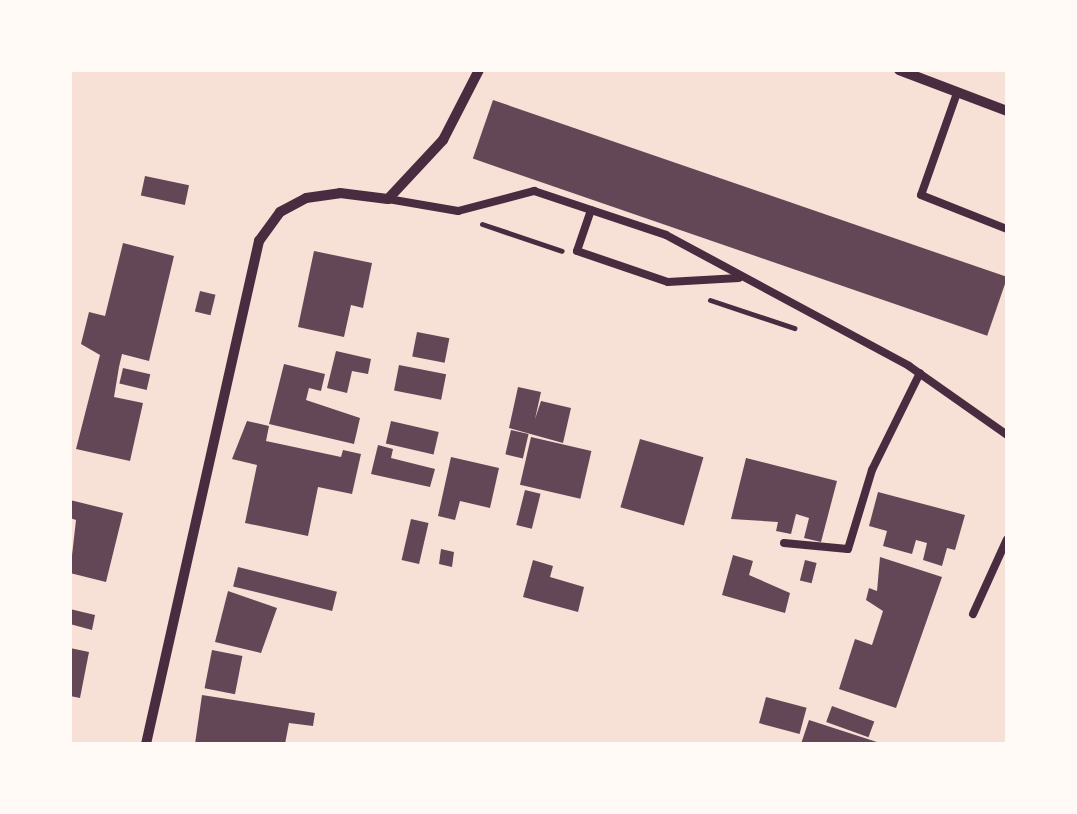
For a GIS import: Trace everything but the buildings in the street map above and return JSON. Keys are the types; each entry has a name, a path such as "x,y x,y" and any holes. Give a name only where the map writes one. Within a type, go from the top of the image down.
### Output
{"street":[{"path":"146,744 259,241 280,212 306,198 340,193 388,199 444,140 479,70"},
{"path":"899,70 1007,111"}],"lane":[{"path":"956,93 921,195 1007,229"},
{"path":"388,199 458,211 534,191 666,235 920,372 1007,435"},
{"path":"592,210 577,251 668,282 741,278"},
{"path":"784,543 848,549 872,470 920,372"},
{"path":"973,614 1007,539"}]}
